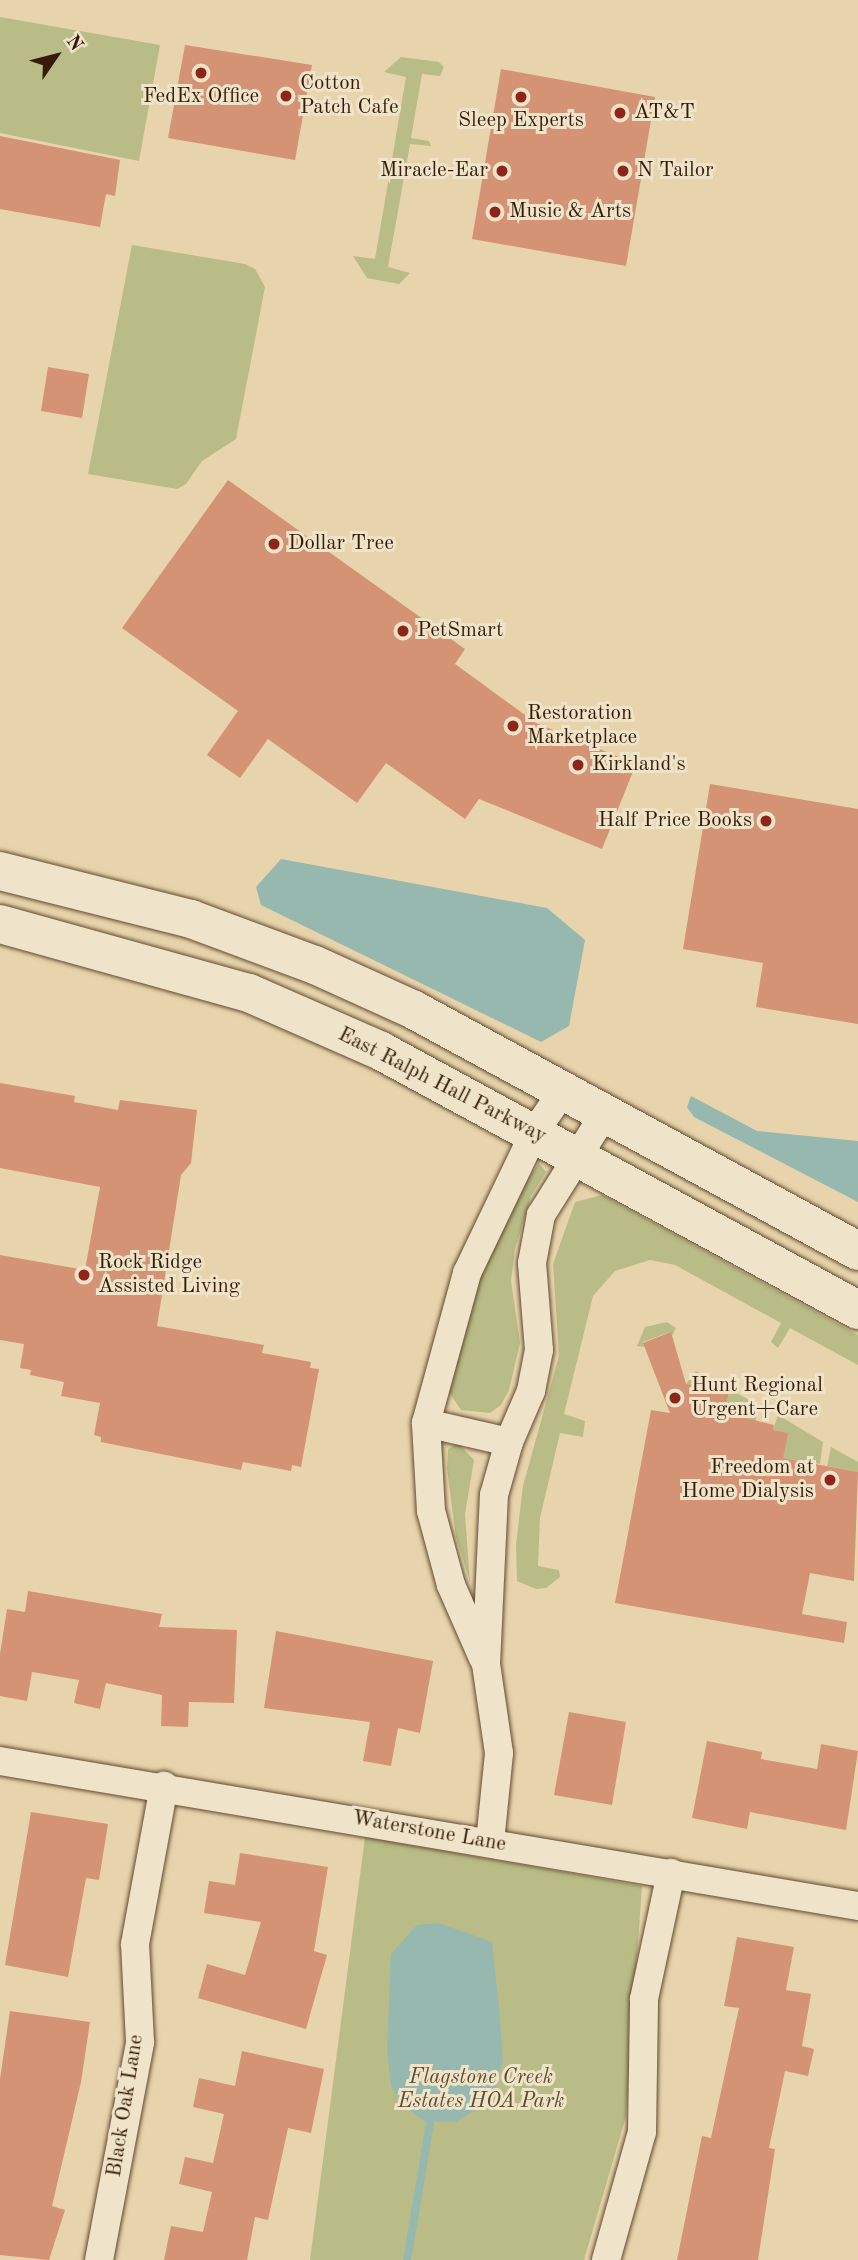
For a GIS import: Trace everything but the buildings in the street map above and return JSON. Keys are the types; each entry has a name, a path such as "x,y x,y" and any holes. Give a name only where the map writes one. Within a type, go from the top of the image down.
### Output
{"main road":[{"path":"0,871 191,919 315,965 414,1010 858,1251"},
{"name":"East Ralph Hall Parkway","path":"0,924 249,993 381,1051 858,1310"}],"street":[{"path":"486,1664 451,1585 431,1511 426,1423 467,1273 534,1133 563,1091"},
{"path":"490,1842 499,1753 486,1664 494,1495 509,1441 531,1391 539,1350 532,1262 541,1215 605,1114"},
{"path":"426,1423 509,1441"},
{"name":"Waterstone Lane","path":"0,1761 164,1786 858,1906"},
{"name":"Black Oak Lane","path":"99,2260 140,2042 135,1944 164,1786"},
{"path":"606,2260 642,2132 644,1999 671,1873"}],"green space":[{"path":"0,17 160,45 139,161 0,133"},
{"path":"401,57 439,62 444,67 440,76 422,74 411,138 429,141 431,146 410,144 388,267 410,273 399,284 367,278 353,256 375,259 406,77 384,72"},
{"path":"132,245 245,264 255,269 265,287 236,439 202,461 186,484 177,489 88,474"},
{"path":"539,1163 546,1172 531,1196 515,1249 511,1281 520,1343 509,1390 501,1405 490,1413 461,1410 447,1389 461,1324 509,1208"},
{"path":"602,1195 858,1335 858,1365 790,1328 778,1348 771,1342 781,1323 675,1265 650,1260 615,1271 593,1296 564,1414 585,1421 583,1437 560,1433 540,1518 538,1566 559,1570 560,1577 546,1588 536,1589 517,1581 516,1545 523,1486 559,1356 553,1264 575,1202"},
{"path":"667,1322 676,1328 672,1336 670,1332 643,1342 644,1347 637,1346 645,1327"},
{"path":"696,1371 757,1404 756,1421 722,1432 729,1392 686,1384"},
{"path":"778,1415 823,1442 820,1464 783,1458 773,1430"},
{"path":"458,1443 474,1460 465,1514 470,1582 456,1537 447,1469 448,1449"},
{"path":"831,1447 858,1462 858,1472 827,1466"},
{"name":"Flagstone Creek Estates HOA Park","path":"365,1837 642,1886 626,2116 584,2260 310,2260"}],"water":[{"path":"281,859 547,908 585,940 569,1026 541,1042 261,905 256,887"},
{"path":"691,1096 757,1131 858,1141 858,1202 694,1117 687,1107"},
{"path":"439,1923 492,1942 499,2007 503,2060 493,2099 456,2122 424,2121 405,2107 391,2086 387,2049 391,1954 417,1925"}],"waterway":[{"path":"407,2260 430,2122"}],"place":[{"name":"FedEx Office","path":"201,73"},
{"name":"Cotton Patch Cafe","path":"286,96"},
{"name":"Sleep Experts","path":"521,97"},
{"name":"AT&T","path":"620,113"},
{"name":"Miracle-Ear","path":"502,171"},
{"name":"N Tailor","path":"623,171"},
{"name":"Music & Arts","path":"495,212"},
{"name":"Dollar Tree","path":"274,544"},
{"name":"PetSmart","path":"403,631"},
{"name":"Restoration Marketplace","path":"513,726"},
{"name":"Kirkland's","path":"578,765"},
{"name":"Half Price Books","path":"766,821"},
{"name":"Rock Ridge Assisted Living","path":"84,1275"},
{"name":"Hunt Regional Urgent+Care","path":"675,1398"},
{"name":"Freedom at Home Dialysis","path":"830,1480"}]}
